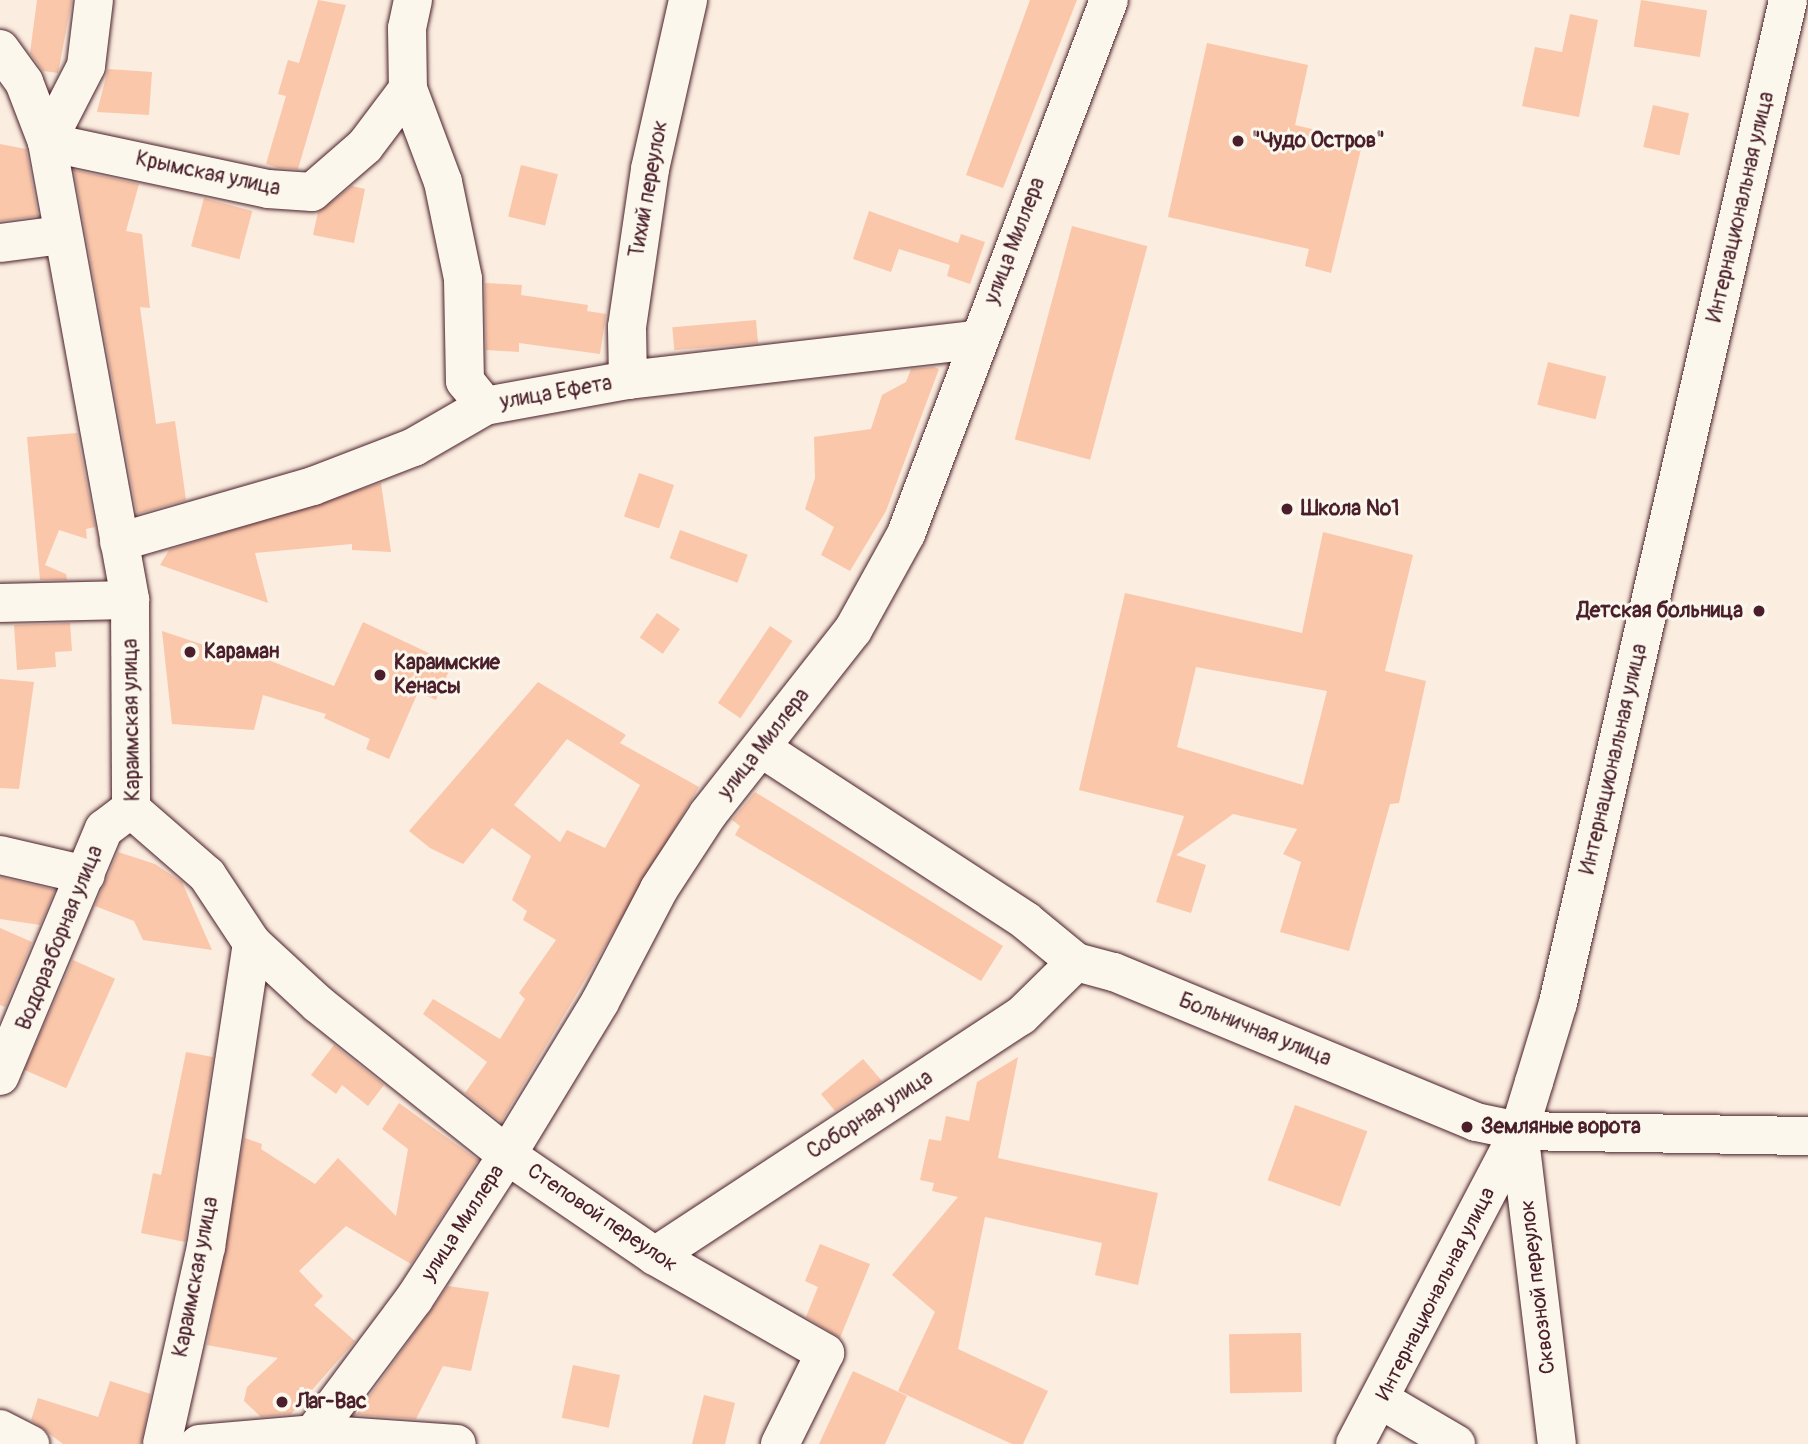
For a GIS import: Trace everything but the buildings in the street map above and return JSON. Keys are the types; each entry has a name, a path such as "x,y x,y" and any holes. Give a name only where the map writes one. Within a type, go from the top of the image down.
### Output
{"street":[{"path":"47,142 86,65 94,0"},
{"path":"413,0 407,28 408,89 443,182 463,279 465,381 485,406"},
{"name":"Тихий переулок","path":"628,380 627,327 650,169 688,0"},
{"name":"улица Миллера","path":"313,1434 414,1299 507,1155 600,1002 659,889 761,748 853,630 906,534 976,340 1109,0"},
{"name":"Интернациональная улица","path":"1356,1444 1519,1131 1558,1003 1788,0"},
{"name":"Караимская улица","path":"0,49 24,82 47,142 130,600 131,809 206,875 252,943 205,1247 162,1444"},
{"name":"Крымская улица","path":"47,142 268,189 312,192 365,146 408,89"},
{"path":"0,243 62,235"},
{"name":"улица Ефета","path":"119,542 313,486 414,447 485,406 628,380 976,340"},
{"path":"0,604 130,600"},
{"name":"Больничная улица","path":"761,748 1026,920 1076,962 1114,972 1476,1122 1519,1131 1808,1136"},
{"name":"Водоразборная улица","path":"0,1076 104,829 131,809"},
{"path":"0,855 86,875"},
{"name":"Степовой переулок","path":"252,943 318,1004 507,1155 655,1256 825,1353 780,1444"},
{"name":"Соборная улица","path":"655,1256 1021,1016 1076,962"},
{"name":"Сквозной переулок","path":"1519,1131 1557,1444"},
{"path":"1381,1400 1455,1444"},
{"path":"0,1429 30,1444"},
{"path":"199,1444 313,1434 446,1443"}],"place":[{"name":"\"Чудо Остров\"","path":"1238,141"},
{"name":"Школа №1","path":"1287,509"},
{"name":"Детская больница","path":"1759,611"},
{"name":"Караман","path":"190,652"},
{"name":"Караимские Кенасы","path":"380,675"},
{"name":"Земляные ворота","path":"1467,1127"},
{"name":"Лаг-Вас","path":"282,1402"}]}
